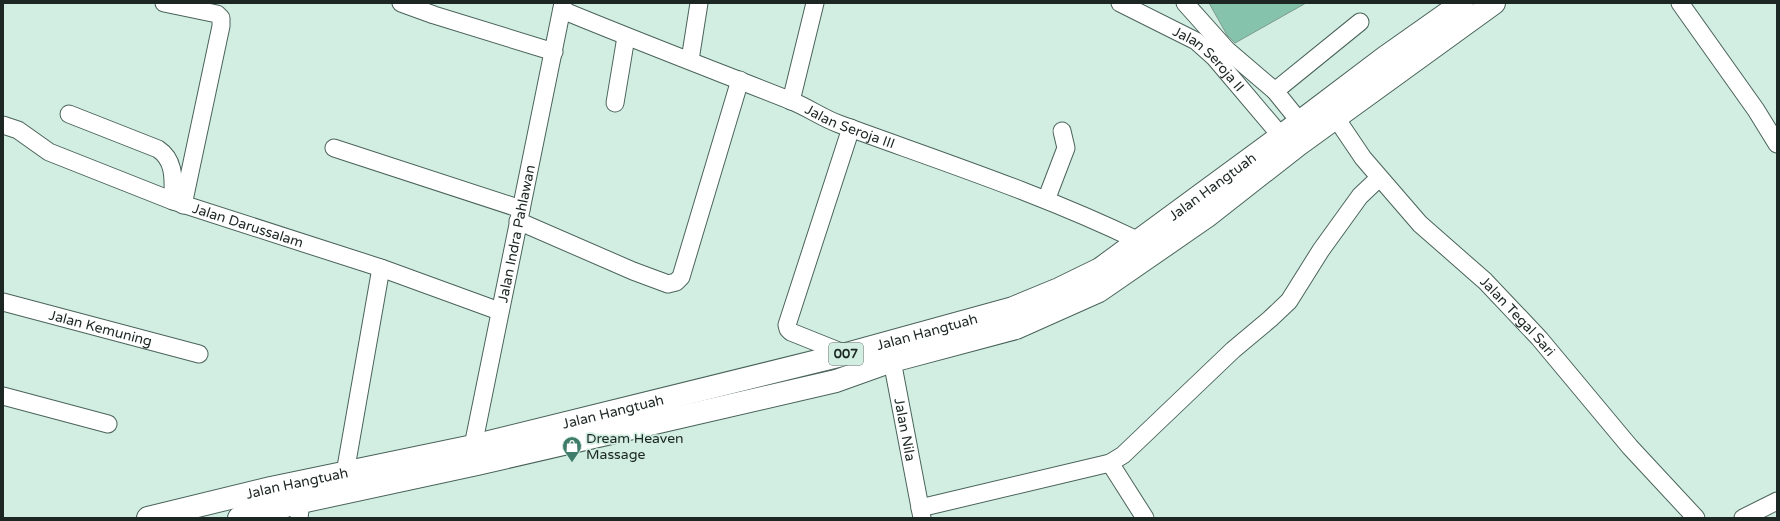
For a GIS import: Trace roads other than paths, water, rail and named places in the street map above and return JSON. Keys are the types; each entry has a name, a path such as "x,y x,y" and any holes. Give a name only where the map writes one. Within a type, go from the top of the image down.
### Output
{"highway":[{"name":"Jalan Hangtuah","path":"239,518 300,510 475,455 846,354 890,352 1016,328 1099,291 1200,208 1281,136 1384,58 1462,3"},
{"name":"Jalan Hangtuah","path":"148,518 271,488 345,473 475,455 836,381 890,352 1013,308 1059,289 1100,269 1139,241 1200,208 1298,145 1494,3"}],"street":[{"path":"164,3 217,14 221,18 221,26 178,203"},
{"path":"401,3 434,15 554,52"},
{"path":"690,60 699,3"},
{"path":"791,101 815,3"},
{"name":"Jalan Seroja II","path":"1120,3 1138,7 1196,41 1215,58 1281,136"},
{"path":"1185,3 1227,50 1275,91 1300,122"},
{"path":"1680,3 1756,110 1777,144"},
{"name":"Jalan Indra Pahlawan","path":"475,455 500,311 563,6"},
{"name":"Jalan Seroja III","path":"563,6 626,37 740,80 791,101 830,120 1049,201 1139,241"},
{"path":"1275,91 1360,22"},
{"path":"615,103 626,37"},
{"path":"334,148 520,215 633,271 668,284 676,282 681,277 740,80"},
{"path":"69,114 158,149 164,154 172,166 178,203"},
{"name":"Jalan Tegal Sari","path":"1336,118 1363,158 1420,224 1485,281 1539,338 1630,448 1696,518"},
{"name":"Jalan Darussalam","path":"3,124 18,130 49,152 178,203 381,268 500,311"},
{"path":"846,354 791,332 787,325 851,128"},
{"path":"1049,201 1048,195 1066,148 1062,131"},
{"path":"921,513 1110,464 1123,455 1228,355 1289,301 1321,250 1360,196 1379,178"},
{"path":"345,473 381,268"},
{"name":"Jalan Kemuning","path":"3,302 199,354"},
{"name":"Jalan Nila","path":"890,352 921,513"},
{"path":"3,396 108,424"},
{"path":"1110,464 1144,518"},
{"path":"1743,518 1777,501"}],"place":[{"name":"Dream Heaven Massage","path":"572,463"}]}
